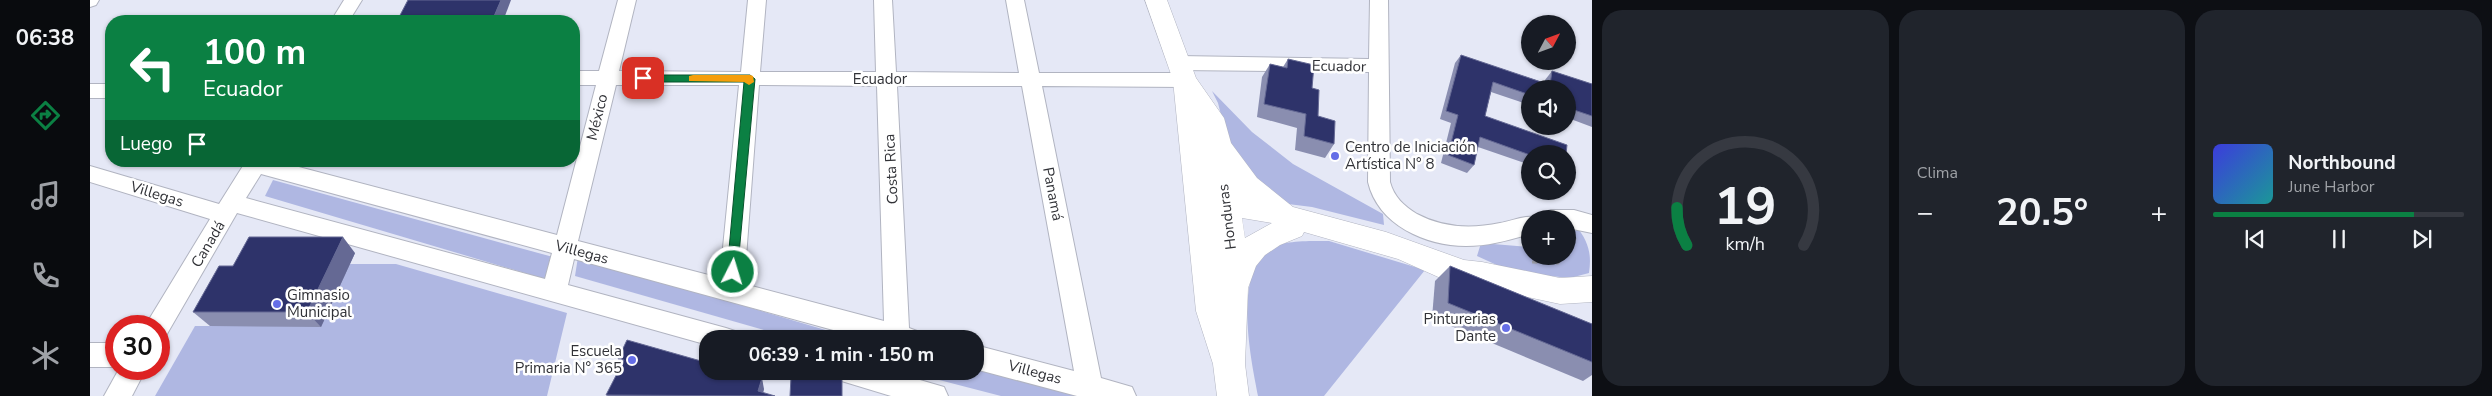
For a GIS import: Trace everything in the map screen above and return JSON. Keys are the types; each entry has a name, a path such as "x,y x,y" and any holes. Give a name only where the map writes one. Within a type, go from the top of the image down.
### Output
{"main road":[{"name":"Honduras","path":"1156,0 1182,71 1211,118 1218,142 1218,210 1211,311 1229,364 1233,396"},
{"name":"Honduras","path":"1182,71 1186,98 1218,210 1234,290 1234,320 1229,364"},
{"path":"1218,142 1247,185 1291,222"},
{"path":"1218,210 1325,227 1386,243 1461,272 1497,291 1565,318"},
{"path":"1234,290 1242,261 1252,247 1291,222"},
{"path":"1461,272 1486,274 1527,286 1554,291 1581,292 1592,289"}],"street":[{"path":"344,15 353,0"},
{"name":"México","path":"554,292 627,0"},
{"path":"731,291 757,0"},
{"name":"Costa Rica","path":"883,0 901,330"},
{"name":"Panamá","path":"1015,0 1090,387"},
{"path":"1380,0 1380,182 1385,199 1393,209 1413,224 1451,237 1489,236 1521,227"},
{"name":"Ecuador","path":"580,78 1031,79 1182,71 1380,66"},
{"path":"90,91 105,91"},
{"name":"Canadá","path":"165,315 254,167"},
{"name":"Villegas","path":"271,167 872,330"},
{"name":"Villegas","path":"90,174 554,292 699,332"},
{"path":"1576,220 1592,224"},
{"path":"90,355 105,355"},
{"name":"Villegas","path":"984,358 1123,396"},
{"path":"117,396 126,380"},
{"path":"880,380 935,396"}],"shaded area":[{"path":"1212,91 1252,132 1293,164 1383,214 1384,225 1312,207 1288,204 1261,187 1237,156 1225,131 1218,103"},
{"path":"273,180 553,257 545,279 265,196"},
{"path":"1576,226 1584,237 1588,248 1590,259 1589,273 1570,278 1512,272 1477,256 1481,243 1521,246 1521,265 1576,265"},
{"path":"1329,241 1425,270 1324,396 1258,396 1247,319 1251,278 1258,262 1274,246 1297,242"},
{"path":"355,253 350,264 396,264 567,313 547,396 155,396 164,380 170,380 170,370 195,326 210,326"},
{"path":"578,257 825,330 764,330 575,276"},
{"path":"984,370 1078,396 1001,396 939,380 984,380"}],"building":[{"path":"408,0 501,0 495,15 400,15"},
{"path":"1461,55 1535,80 1521,80 1521,92 1493,82 1485,116 1521,129 1521,135 1539,135 1567,145 1521,145 1521,152 1480,137 1474,165 1448,155 1458,115 1446,111"},
{"path":"1288,59 1314,65 1312,88 1319,90 1318,116 1335,121 1334,144 1304,136 1306,114 1264,104 1270,64 1287,68"},
{"path":"1552,71 1592,84 1592,116 1576,111 1576,80 1551,80"},
{"name":"Gimnasio Municipal","path":"249,237 343,237 307,312 193,312 219,266 233,266"},
{"path":"1450,266 1592,324 1592,362 1448,303"},
{"path":"627,340 699,360 699,380 761,380 758,391 775,396 606,395 624,360 618,359"},
{"path":"791,380 842,380 842,396 790,396"}],"slow traffic":[{"path":"693,78 750,79 749,82"}],"place":[{"name":"Centro de Iniciación Artística N° 8","path":"1335,156"},
{"name":"Gimnasio Municipal","path":"277,304"},
{"name":"Pinturerias Dante","path":"1506,328"},
{"name":"Escuela Primaria N° 365","path":"632,360"}],"route":[{"path":"643,78 750,79 733,272"}]}
